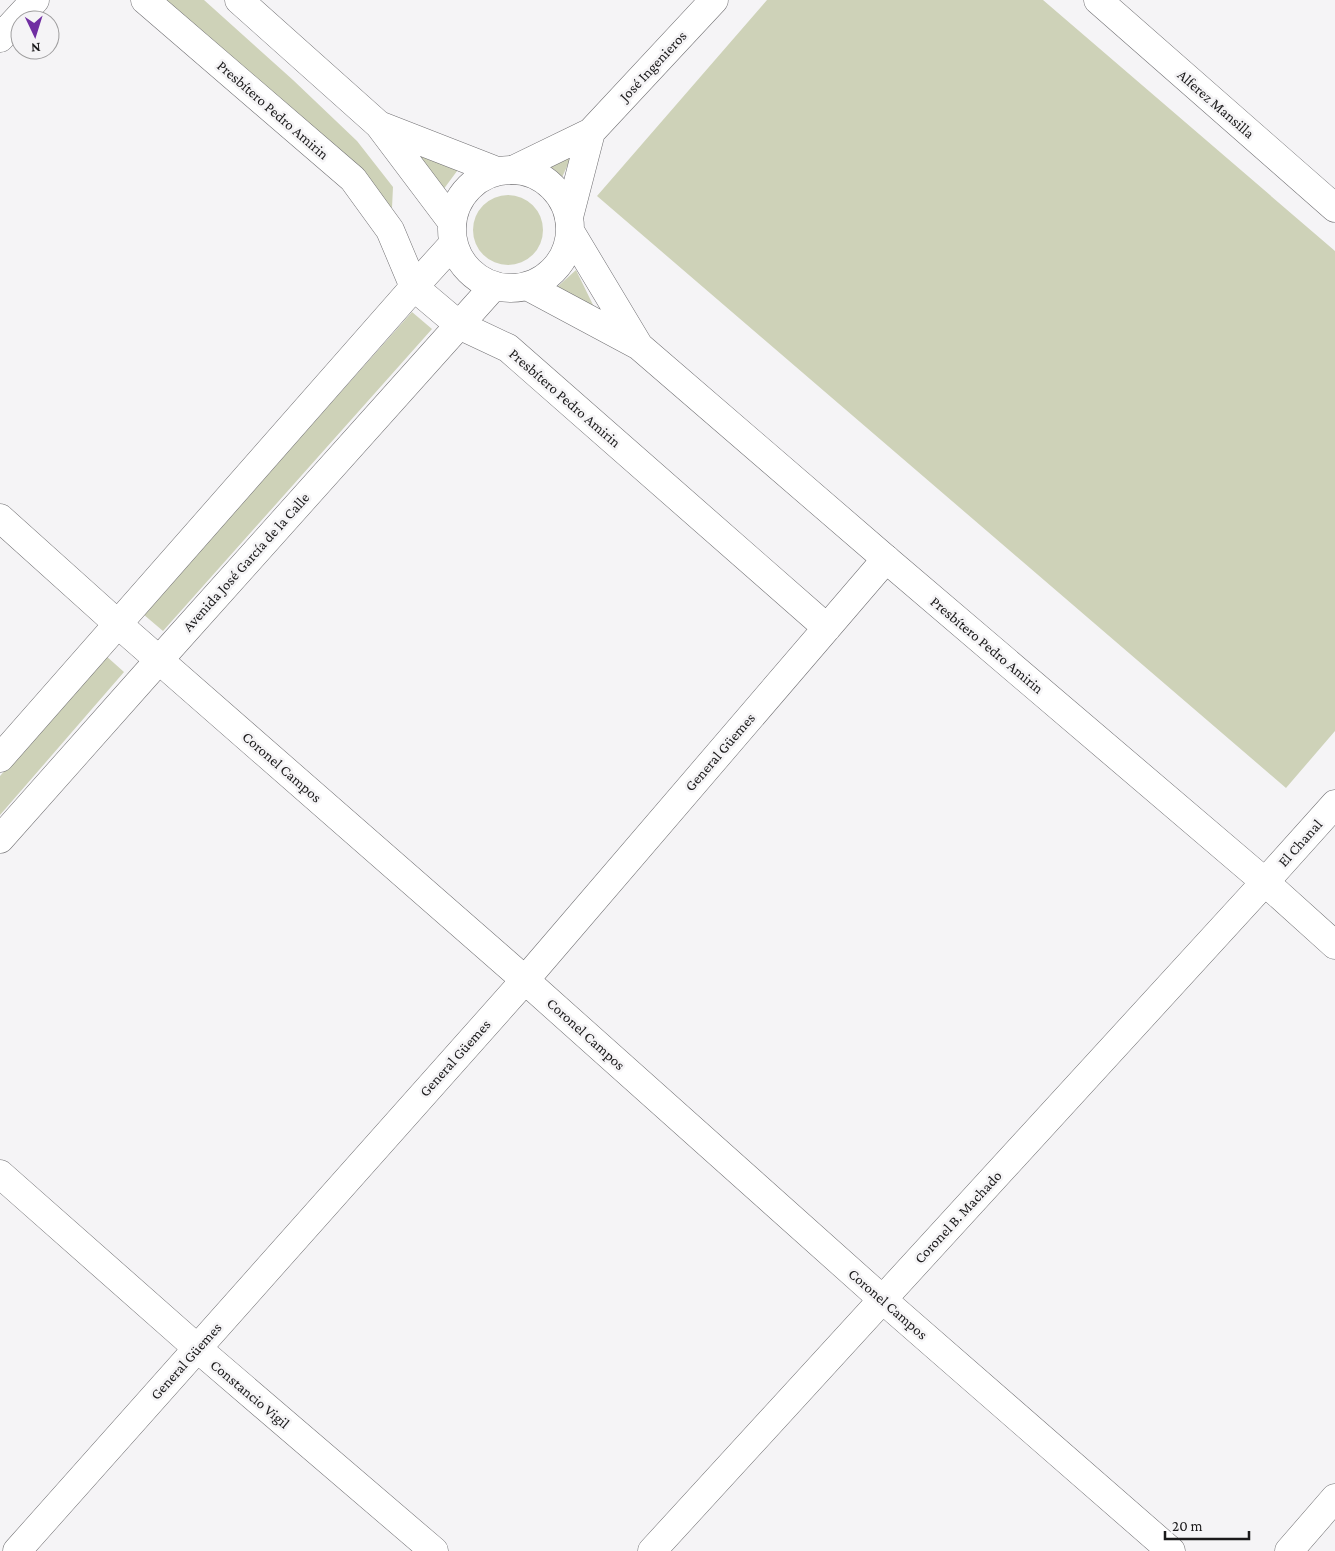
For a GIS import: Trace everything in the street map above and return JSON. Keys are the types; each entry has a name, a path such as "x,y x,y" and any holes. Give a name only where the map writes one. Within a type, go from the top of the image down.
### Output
{"street":[{"path":"0,38 35,0"},
{"name":"Presbítero Pedro Amirin","path":"145,0 354,179 390,230 414,287 459,325 508,348 827,628"},
{"path":"239,0 379,125 452,233 459,258 468,270 480,280 494,286 510,288 527,286 540,280 562,260 568,246 570,224 564,202 555,189 543,179 528,172 505,170 379,125"},
{"name":"José Ingenieros","path":"505,170 591,132 714,0"},
{"name":"Alferez Mansilla","path":"1098,0 1335,208"},
{"name":"José Ingenieros","path":"570,224 591,132"},
{"path":"0,758 119,625 414,287 452,233 455,208 462,195 472,184 484,176 505,170"},
{"name":"Presbítero Pedro Amirin","path":"570,224 639,346"},
{"name":"Avenida José García de la Calle","path":"0,839 494,286"},
{"name":"Presbítero Pedro Amirin","path":"527,286 639,346 1265,882 1335,945"},
{"name":"Coronel Campos","path":"0,518 882,1299 1171,1551"},
{"name":"General Güemes","path":"17,1551 524,980 886,559"},
{"name":"El Chanal","path":"1265,882 1335,804"},
{"name":"Coronel B. Machado","path":"652,1551 1265,882"},
{"name":"Constancio Vigil","path":"0,1174 196,1348 434,1551"},
{"path":"1288,1551 1335,1498"}],"green space":[{"path":"166,0 204,0 293,80 357,141 393,187 392,208 341,155"},
{"path":"767,0 1043,0 1335,251 1335,731 1286,788 597,196"},
{"path":"574,151 559,184 539,167"},
{"path":"419,156 460,167 443,190"},
{"path":"508,195 521,198 533,205 540,217 543,230 540,243 533,255 521,262 508,265 495,262 483,255 476,243 473,230 476,217 483,205 495,198"},
{"path":"576,270 594,307 555,289"},
{"path":"412,312 432,329 163,631 143,614"},
{"path":"105,655 124,672 0,815 0,776"}]}
